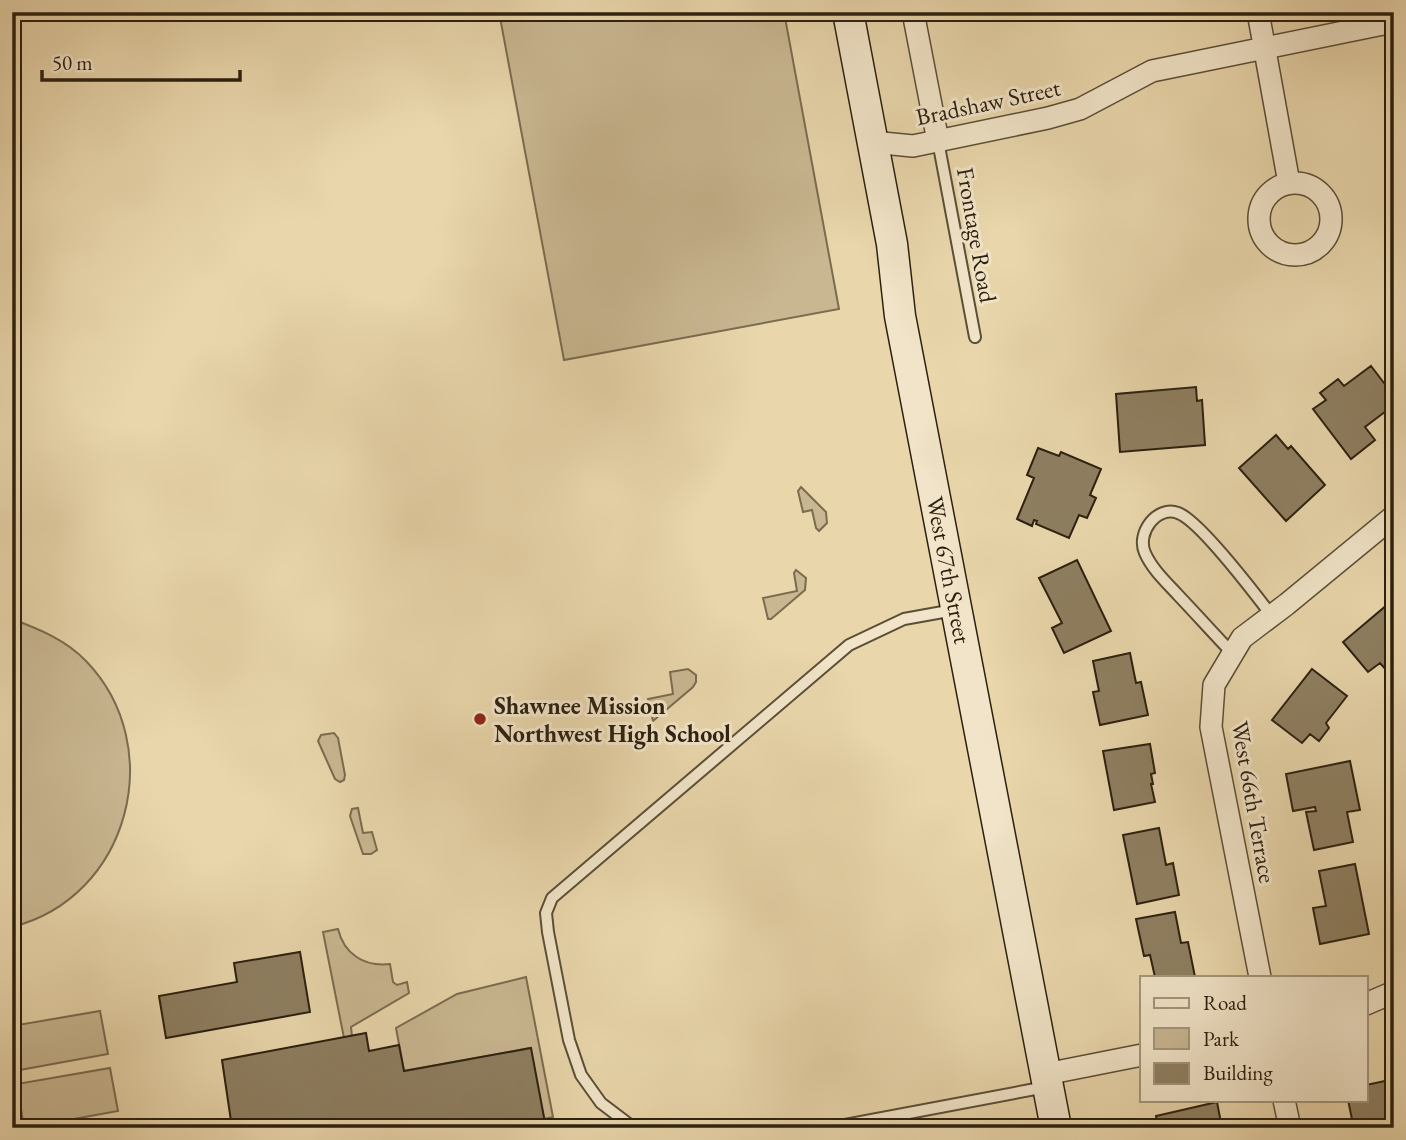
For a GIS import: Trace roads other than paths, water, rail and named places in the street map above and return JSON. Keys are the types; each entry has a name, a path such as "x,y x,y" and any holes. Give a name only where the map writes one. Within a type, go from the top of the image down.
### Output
{"street":[{"name":"West 67th Street","path":"848,12 892,244 900,316 1056,1128"},
{"path":"914,12 938,141"},
{"path":"1258,12 1289,183"},
{"name":"Bradshaw Street","path":"872,142 913,146 1048,118 1080,109 1152,71 1383,24 1394,25"},
{"name":"West 66th Terrace","path":"1260,976 1211,727 1214,685 1242,638 1394,516"},
{"path":"1368,1003 1394,992"},
{"path":"1047,1080 1140,1056"},
{"path":"1284,1102 1290,1128"}],"lane":[{"name":"Frontage Road","path":"938,141 975,337"},
{"path":"1233,654 1156,570 1145,553 1142,544 1144,535 1156,516 1165,511 1178,512 1190,520 1243,578 1272,616"},
{"path":"634,1128 601,1103 581,1075 569,1040 548,932 546,913 552,898 849,645 904,619 957,609"},
{"path":"829,1128 1047,1080"}],"place":[{"name":"Shawnee Mission Northwest High School","path":"480,719"}]}
